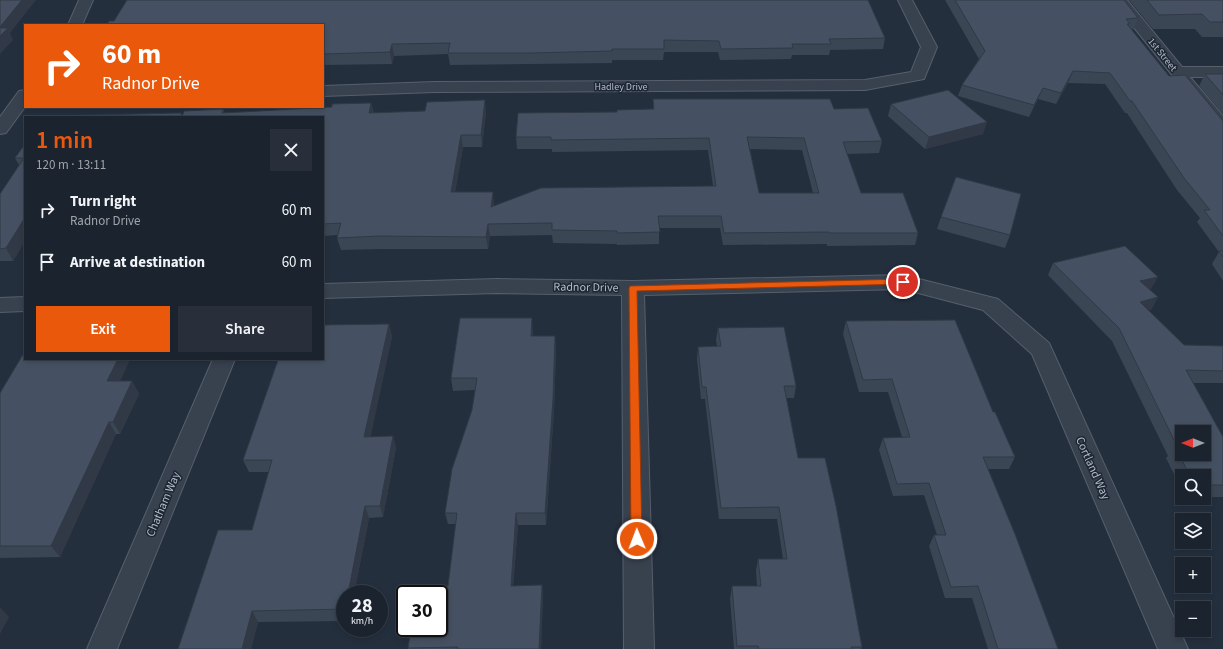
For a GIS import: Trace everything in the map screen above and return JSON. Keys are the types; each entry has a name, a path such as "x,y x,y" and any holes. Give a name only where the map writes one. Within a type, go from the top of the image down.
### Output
{"street":[{"path":"75,24 86,0"},
{"name":"Hadley Drive","path":"324,90 443,87 865,85 918,76 929,47 905,0"},
{"name":"1st Street","path":"1119,0 1223,127"},
{"path":"1178,72 1223,72"},
{"path":"0,101 24,99"},
{"path":"0,129 24,99"},
{"name":"Radnor Drive","path":"324,291 497,286 633,288 903,282 990,304"},
{"path":"633,288 639,649"},
{"path":"0,305 24,304"},
{"name":"Cortland Way","path":"990,304 1041,349 1173,649"},
{"name":"Chatham Way","path":"102,649 224,360"}],"building":[{"path":"0,0 22,0 0,27"},
{"path":"127,0 868,0 885,38 829,39 831,44 792,44 793,48 721,49 719,41 664,40 664,49 612,49 612,51 530,53 448,53 450,43 392,44 390,52 324,54 324,24 108,24 109,21 114,21"},
{"path":"955,0 1124,0 1138,18 1126,19 1130,24 1127,24 1169,76 1185,75 1223,121 1223,236 1204,210 1210,210 1184,178 1132,101 1130,101 1110,73 1073,71 1061,93 1043,88 1034,105 962,85 985,51"},
{"path":"1147,0 1223,0 1223,22 1210,22 1202,14 1159,15"},
{"path":"0,28 8,28 0,36"},
{"path":"1205,74 1223,74 1223,95"},
{"path":"948,90 987,122 929,137 891,104"},
{"path":"653,99 830,99 834,109 868,108 882,141 843,142 861,193 903,193 918,233 724,233 721,216 658,216 660,232 617,233 617,231 552,230 552,223 488,224 486,237 379,236 337,238 341,223 324,224 324,116 182,116 184,111 223,109 222,113 324,108 332,107 332,104 371,103 369,113 425,111 427,102 485,100 481,135 461,135 451,192 493,192 491,207 541,188 716,186 709,138 551,140 551,137 516,137 518,113 617,112 617,110 654,109","holes":["747,137 804,138 819,193 759,193"]},
{"path":"181,113 182,116 45,116"},
{"path":"24,145 24,158 15,158"},
{"path":"24,158 24,219 6,248 0,249 0,194"},
{"path":"956,177 1021,194 1010,235 941,217"},
{"path":"1125,246 1158,277 1140,281 1158,297 1140,302 1184,345 1223,346 1223,371 1186,370 1223,437 1223,485 1211,485 1211,469 1186,469 1182,461 1211,461 1211,425 1175,425 1175,442 1119,328 1053,263"},
{"path":"1219,251 1223,251 1223,257"},
{"path":"460,318 532,318 531,336 555,336 553,399 545,513 516,513 511,586 542,585 539,649 457,649 458,647 408,648 410,637 448,637 448,586 457,513 445,513 452,469 472,410 477,378 451,378"},
{"path":"955,320 993,412 995,412 1015,457 983,457 1015,534 1058,649 998,649 978,586 951,587 934,535 946,535 929,483 897,484 883,438 910,437 892,379 863,380 846,321"},
{"path":"389,324 364,437 393,436 380,506 365,506 350,585 336,585 336,609 252,611 242,649 178,649 218,530 252,530 272,460 243,460 278,360 324,360 324,325"},
{"path":"784,327 796,386 784,386 798,458 825,458 836,506 862,647 851,647 852,649 759,649 758,646 737,646 732,586 761,586 758,559 787,559 779,507 721,508 706,387 702,387 698,347 721,346 718,328"},
{"path":"24,353 24,360 118,360 107,381 132,381 113,422 109,422 51,546 0,546 0,393"}],"route":[{"path":"637,539 633,288 903,282"}]}
